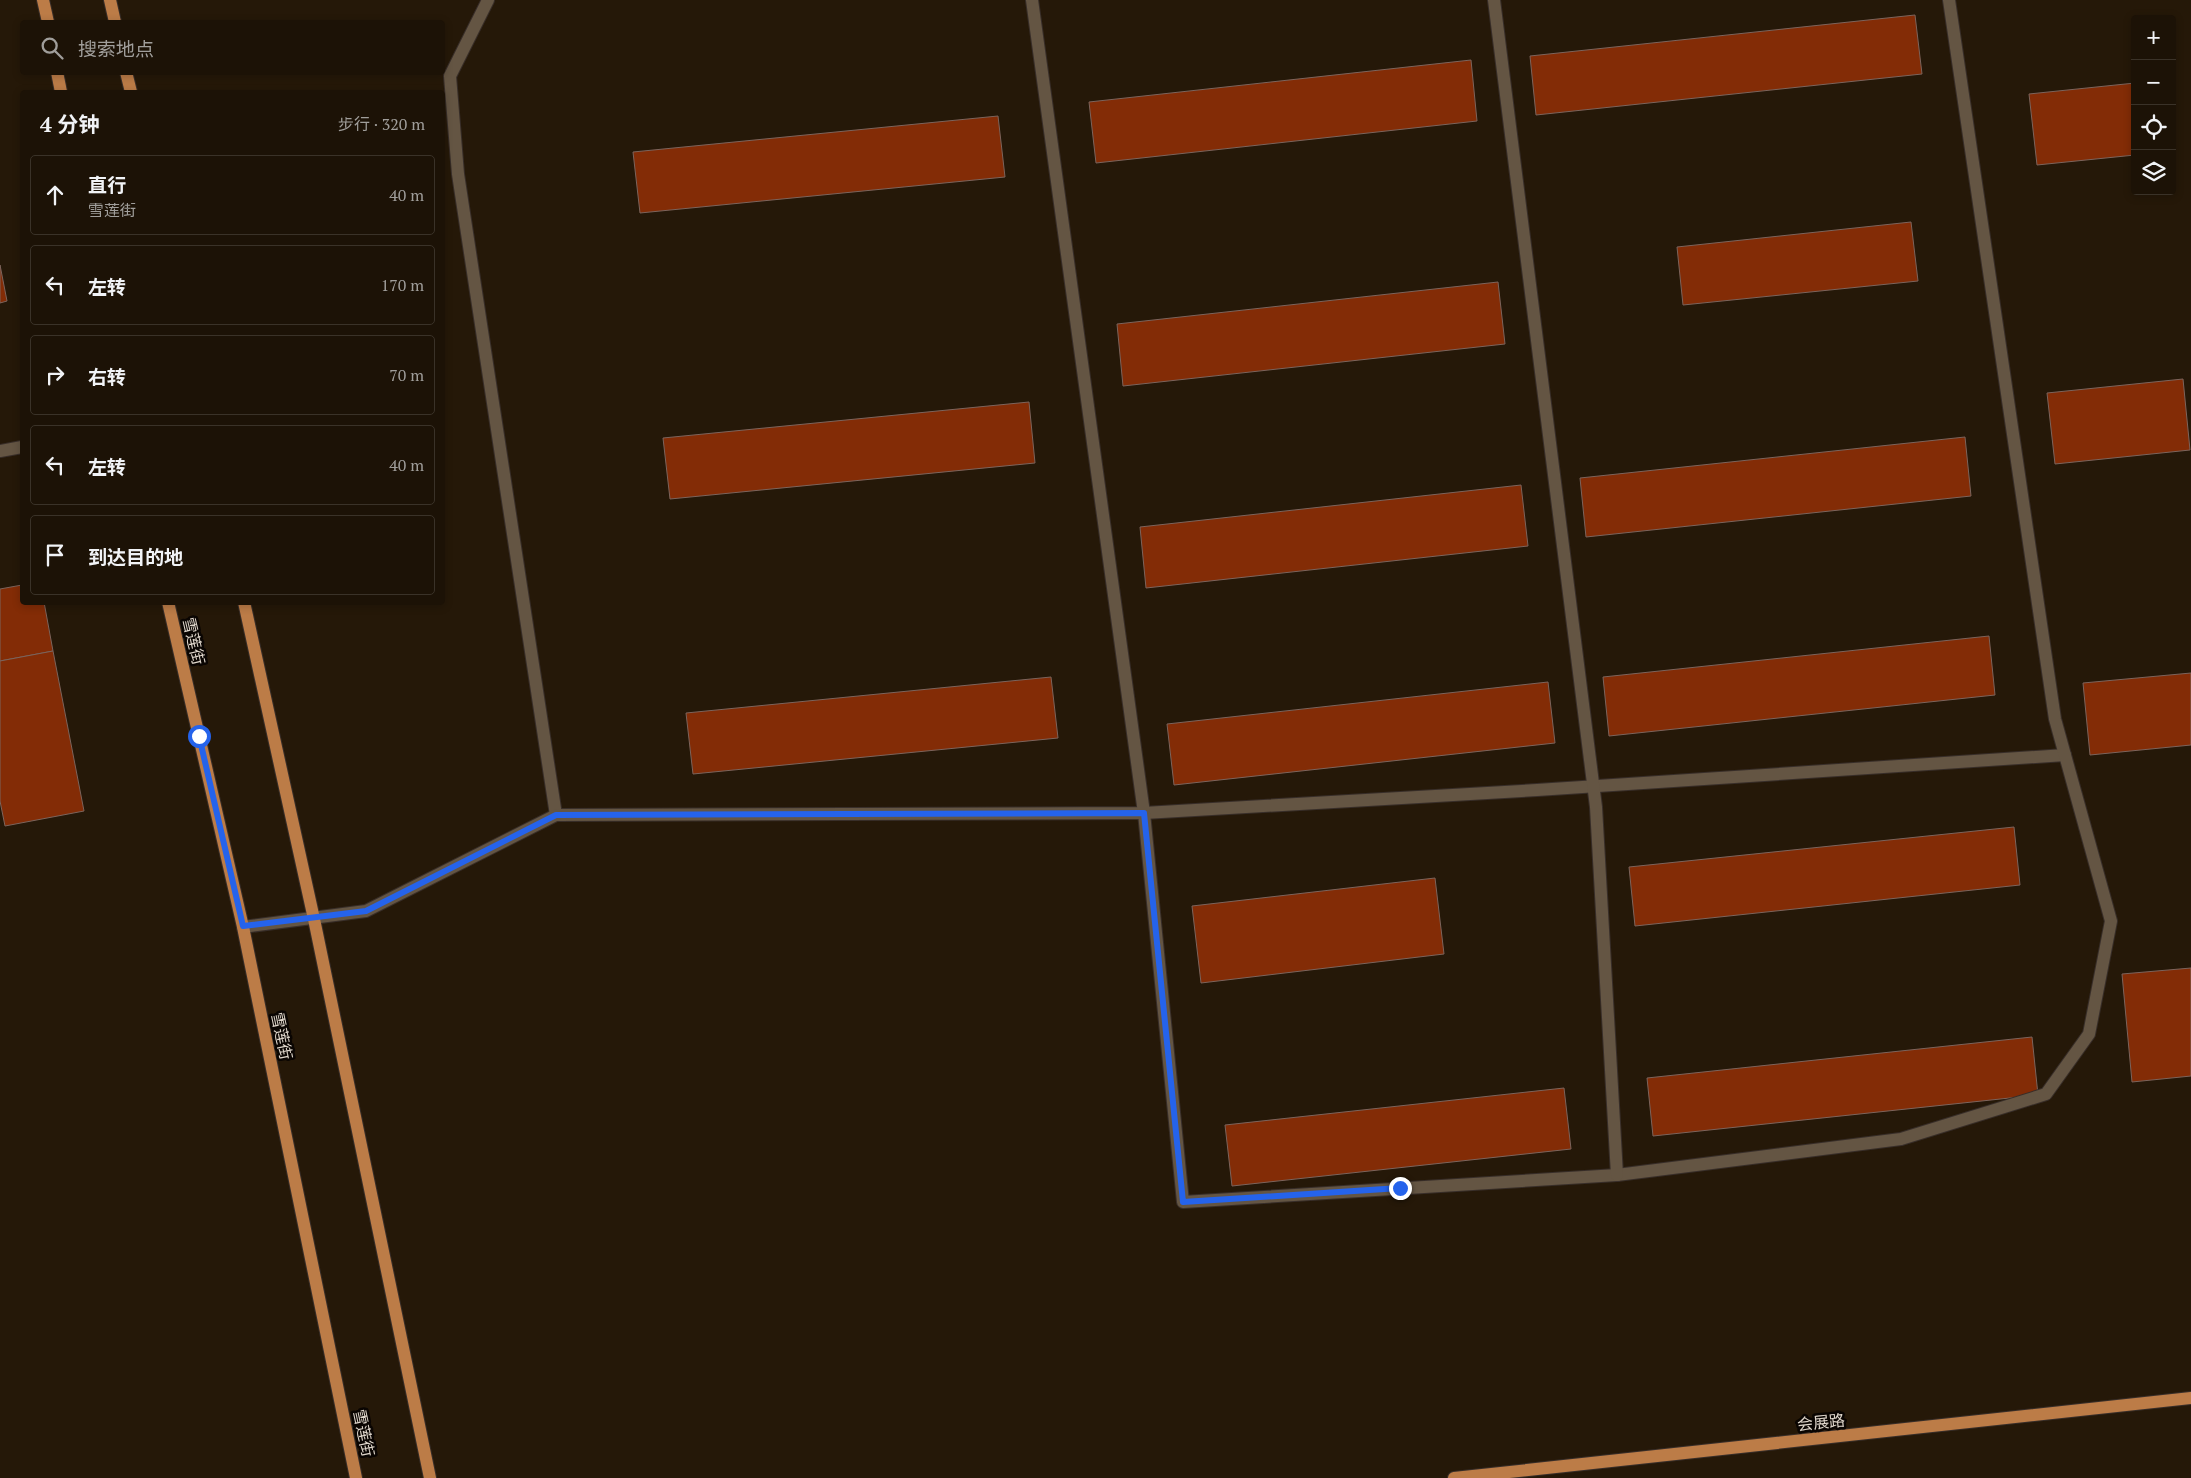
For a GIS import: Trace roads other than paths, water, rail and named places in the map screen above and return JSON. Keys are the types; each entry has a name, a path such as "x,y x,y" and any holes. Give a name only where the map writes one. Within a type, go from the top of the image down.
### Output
{"main road":[{"path":"43,0 48,20"},
{"path":"110,0 115,20"},
{"path":"59,75 62,90"},
{"path":"127,75 130,90"},
{"name":"雪莲街","path":"169,605 243,926 356,1478"},
{"path":"245,605 314,919 430,1478"},
{"name":"会展路","path":"1454,1478 2191,1398"}],"street":[{"path":"488,0 450,76 458,174 556,815"},
{"path":"1032,0 1144,813 1183,1202 1616,1175 1901,1139 2046,1094 2089,1034 2111,920 2055,719 1948,0"},
{"path":"1494,0 1594,786 1616,1175"},
{"path":"0,451 20,447"},
{"path":"243,926 314,919 366,911 556,815 1144,813 2065,755"}]}
